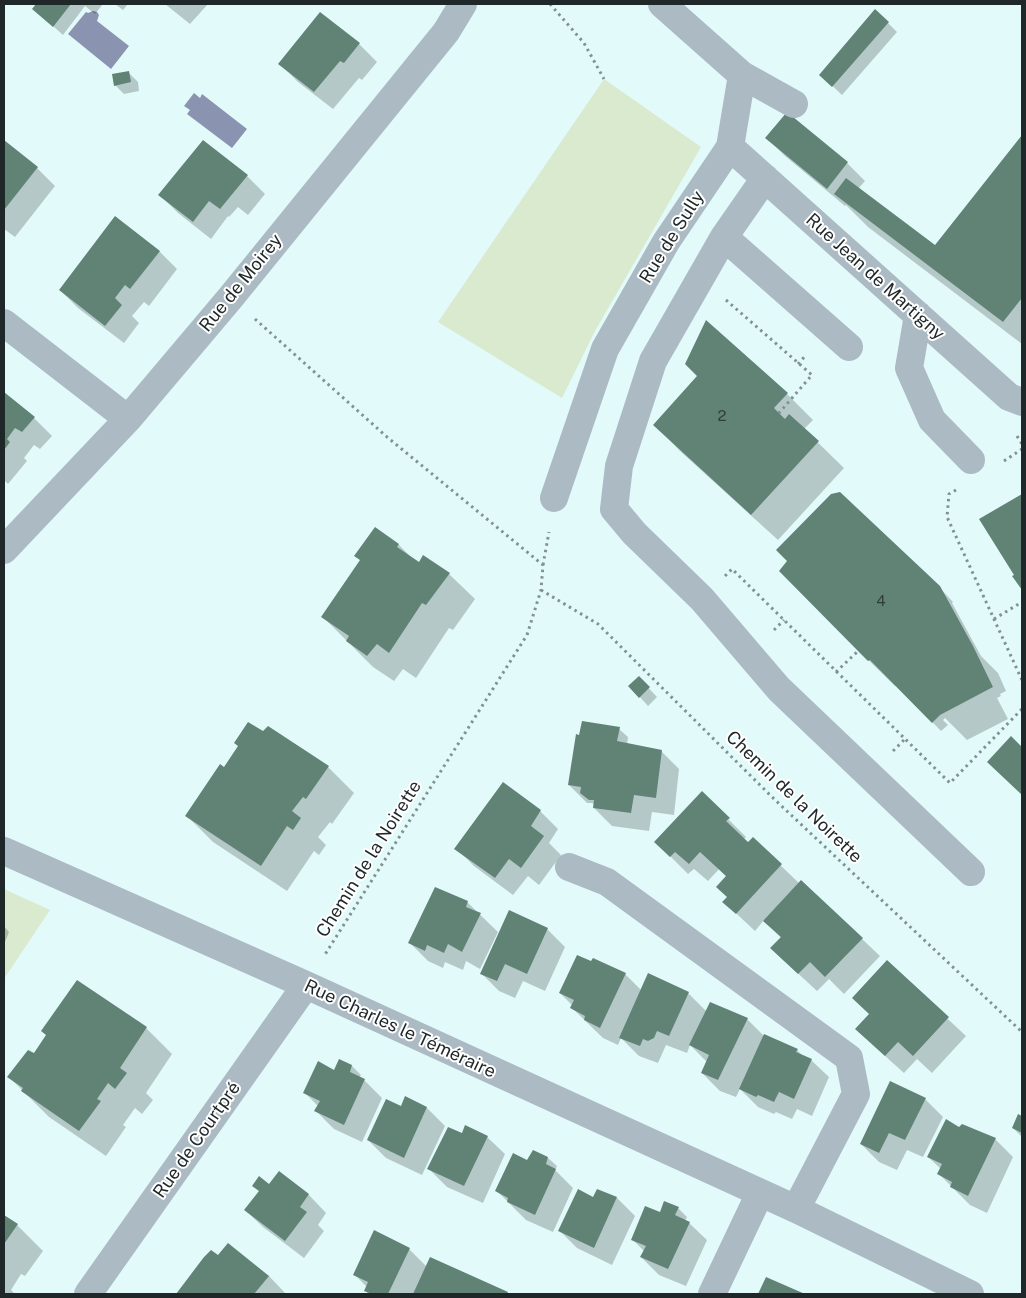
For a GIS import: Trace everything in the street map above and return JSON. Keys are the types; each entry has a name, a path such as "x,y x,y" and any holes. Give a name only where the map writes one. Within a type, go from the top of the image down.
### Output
{"street":[{"name":"Rue de Moirey","path":"4,550 128,420 231,297 446,32 463,4"},
{"path":"662,4 742,75 794,104"},
{"name":"Rue de Sully","path":"554,498 605,349 666,242 730,147 742,75"},
{"name":"Rue Jean de Martigny","path":"730,147 1009,397 1022,402"},
{"path":"765,178 724,237 653,361 619,466 614,510 634,533 702,599 779,689 971,872"},
{"path":"724,237 850,347"},
{"path":"918,315 909,368 932,420 971,460"},
{"path":"4,323 128,420"},
{"name":"Rue Charles le Téméraire","path":"4,851 306,985 796,1209 970,1294"},
{"path":"569,867 607,882 849,1058 856,1094 796,1209"},
{"name":"Rue de Courtpré","path":"88,1294 306,985"},
{"path":"712,1294 760,1193"}],"path":[{"path":"550,4 584,43 604,79"},
{"path":"701,278 812,375 779,413"},
{"name":"Chemin de la Noirette","path":"231,297 387,437 543,566 541,590 527,635 306,985"},
{"path":"998,464 1022,449"},
{"path":"957,489 949,494 947,517 1022,680"},
{"path":"702,599 732,569 950,784 1022,709"},
{"name":"Chemin de la Noirette","path":"541,590 598,624 772,797 1022,1032"},
{"path":"994,619 1022,602"},
{"path":"836,672 858,651"}],"green space":[{"path":"604,79 701,147 595,331 562,398 438,322"},
{"path":"4,889 50,910 4,979"}],"water":[{"path":"93,11 99,15 97,21 129,46 111,69 68,34 86,12"},
{"path":"194,93 200,98 202,94 247,129 232,148 187,114 190,110 184,106"}],"building":[{"path":"36,4 71,4 53,27 32,9"},
{"path":"875,9 889,22 832,87 819,75"},
{"path":"320,12 360,43 344,63 340,61 314,92 278,64"},
{"path":"129,71 131,82 114,86 112,74"},
{"path":"787,112 848,162 827,189 765,138"},
{"path":"1022,135 1022,298 1003,322 834,194 846,178 935,245"},
{"path":"4,140 38,167 4,210"},
{"path":"203,140 248,175 220,209 209,201 193,222 158,195"},
{"path":"115,216 160,251 130,289 125,285 115,298 122,305 105,326 59,290"},
{"path":"706,320 788,393 774,408 785,419 789,414 819,441 751,515 653,425 697,376 685,364"},
{"path":"4,392 35,417 22,432 15,428 7,439 10,442 4,450"},
{"path":"840,492 940,586 993,687 940,715 932,723 779,571 787,561 776,550 831,494"},
{"path":"1022,494 1022,590 979,519"},
{"path":"375,527 399,544 397,547 419,562 423,555 450,573 426,605 422,603 389,653 377,644 367,656 346,641 349,636 321,617 360,560 354,556"},
{"path":"639,676 650,687 639,698 628,686"},
{"path":"582,721 620,727 617,741 662,750 656,798 634,795 631,813 593,808 594,800 589,800 580,793 581,787 568,785 576,734 579,735"},
{"path":"248,722 263,731 268,726 329,766 306,799 303,797 292,811 301,818 293,830 287,826 261,866 185,816 220,764 224,767 238,746 234,743"},
{"path":"1011,736 1022,747 1022,795 987,762"},
{"path":"503,782 541,810 531,826 544,836 521,868 509,859 495,878 454,849"},
{"path":"702,791 730,818 726,821 748,842 753,837 782,864 736,914 722,902 727,897 716,887 726,876 700,852 689,864 675,852 670,857 654,842"},
{"path":"801,880 863,938 825,977 810,962 798,974 770,948 781,937 763,921"},
{"path":"435,887 468,901 466,907 481,913 462,952 448,944 444,953 427,945 425,951 408,943"},
{"path":"509,910 548,928 527,974 505,964 497,981 480,974"},
{"path":"577,955 591,961 593,958 626,973 600,1028 584,1020 585,1016 570,1008 574,1000 559,993"},
{"path":"887,960 949,1017 913,1056 898,1042 885,1056 855,1029 869,1014 852,998"},
{"path":"648,973 689,992 669,1036 657,1031 654,1038 648,1041 643,1039 640,1046 619,1038"},
{"path":"77,980 147,1027 120,1068 127,1073 115,1089 108,1083 97,1099 101,1101 79,1131 21,1091 23,1088 7,1077 28,1050 34,1053 46,1035 41,1031"},
{"path":"710,1002 748,1018 718,1080 701,1073 709,1055 689,1045"},
{"path":"764,1034 798,1049 796,1052 812,1059 794,1099 779,1092 774,1102 758,1095 756,1097 739,1089"},
{"path":"339,1059 352,1065 350,1072 365,1079 344,1125 314,1111 320,1101 303,1093 318,1061 334,1070"},
{"path":"890,1081 926,1098 905,1140 889,1133 879,1153 860,1144"},
{"path":"405,1096 427,1107 404,1158 367,1140 386,1099 401,1106"},
{"path":"1018,1114 1022,1116 1022,1133 1012,1128"},
{"path":"946,1119 959,1127 962,1124 996,1138 968,1196 950,1187 952,1182 937,1174 942,1164 927,1157"},
{"path":"465,1125 488,1136 464,1186 427,1169 448,1127 462,1133"},
{"path":"533,1150 548,1157 546,1164 556,1169 535,1215 507,1202 508,1198 495,1191 513,1153 527,1160"},
{"path":"279,1171 309,1194 300,1207 307,1212 285,1241 244,1210 259,1191 252,1186 259,1176 269,1184"},
{"path":"578,1189 593,1197 597,1189 617,1197 594,1248 558,1231"},
{"path":"664,1201 679,1207 675,1215 690,1222 668,1269 640,1257 646,1246 631,1240 645,1206 660,1212"},
{"path":"4,1215 18,1224 4,1244"},
{"path":"374,1230 410,1248 388,1294 372,1294 364,1291 368,1282 353,1275"},
{"path":"228,1243 269,1276 254,1294 176,1294 211,1250 218,1255"},
{"path":"430,1257 508,1292 507,1294 413,1294"},
{"path":"766,1277 805,1294 758,1294"}]}
